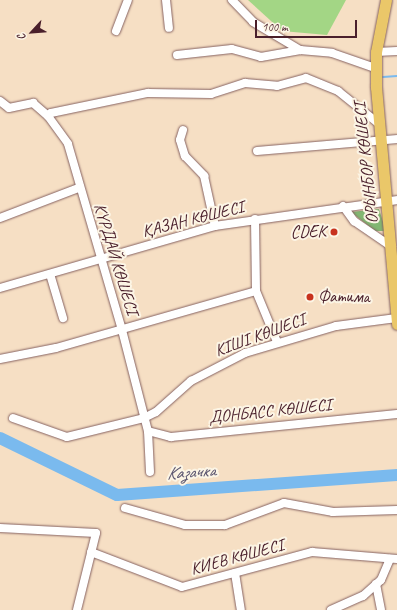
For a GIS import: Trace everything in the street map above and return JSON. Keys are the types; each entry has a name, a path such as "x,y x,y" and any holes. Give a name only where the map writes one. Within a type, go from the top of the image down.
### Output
{"main road":[{"name":"ОРЫНБОР КӨШЕСІ","path":"386,0 376,52 375,68 379,124 392,200 392,247 395,275 396,321"}],"street":[{"path":"116,31 128,0"},
{"path":"166,0 170,28"},
{"path":"232,0 253,22 300,50"},
{"path":"177,56 232,49 261,57 300,50 332,53 375,68"},
{"path":"376,52 397,51"},
{"path":"48,116 50,113 148,93 211,94 245,83 277,86 306,78 343,95 379,124"},
{"name":"КҮРДАЙ КӨШЕСІ","path":"0,101 9,108 33,103 48,116 68,144 78,188 99,260 122,330 148,431 150,472"},
{"path":"183,130 180,140 186,156 204,176 215,226"},
{"path":"257,152 381,139 397,139"},
{"path":"0,218 78,188"},
{"name":"ҚАЗАН КӨШЕСІ","path":"0,288 215,226 392,200"},
{"path":"343,206 354,221 392,247"},
{"path":"255,219 256,291 277,342"},
{"path":"50,274 63,318"},
{"path":"0,359 122,330 256,291"},
{"name":"КІШІ КӨШЕСІ","path":"13,418 67,437 144,418 214,367 277,342 357,321 396,321"},
{"name":"ДОНБАСС КӨШЕСІ","path":"148,431 171,437 397,414"},
{"path":"125,508 185,525 225,525 284,504 333,512 397,510"},
{"path":"0,528 96,534 77,610"},
{"name":"КИЕВ КӨШЕСІ","path":"91,552 182,587 312,552 394,559"},
{"path":"331,610 363,596 376,584 394,559"},
{"path":"235,573 241,610"},
{"path":"376,584 381,610"}],"green space":[{"path":"248,0 346,0 327,35 282,31"},
{"path":"379,209 386,231 375,231 351,212"}],"waterway":[{"path":"383,77 397,76"},
{"name":"Казачка","path":"0,438 117,495 397,475"}],"place":[{"name":"CDEK","path":"334,232"},
{"name":"Фатима","path":"310,297"}]}
